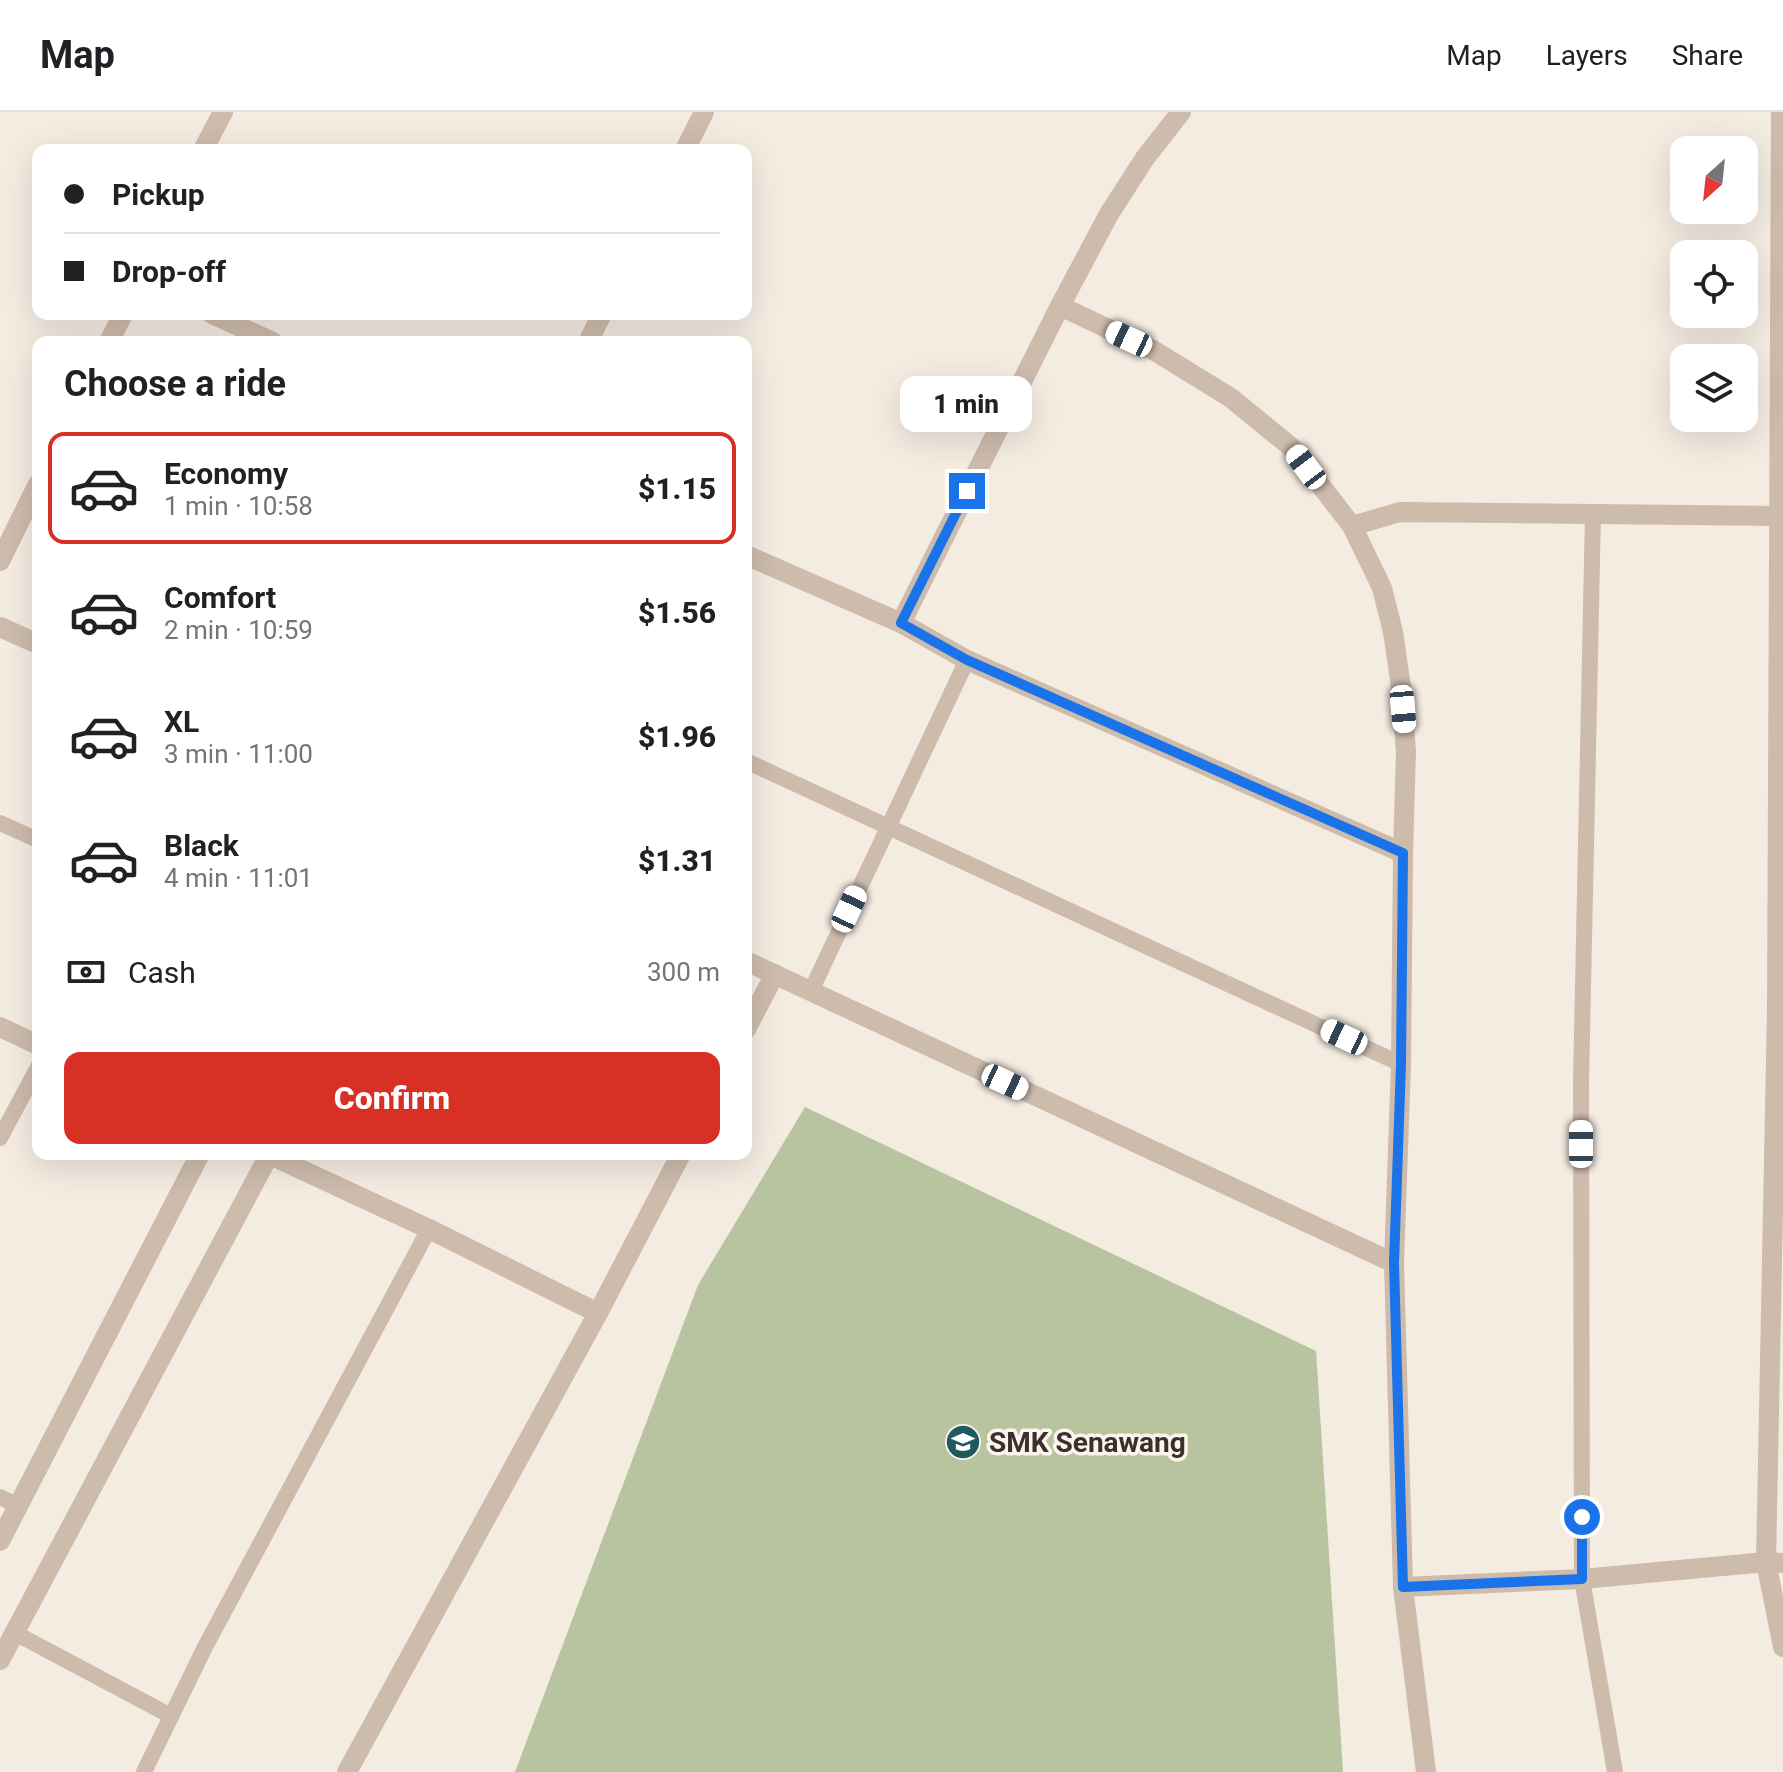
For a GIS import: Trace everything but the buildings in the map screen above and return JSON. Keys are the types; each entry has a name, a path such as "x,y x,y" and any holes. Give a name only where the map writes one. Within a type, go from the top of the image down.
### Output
{"street":[{"path":"206,144 223,112"},
{"path":"688,144 704,112"},
{"path":"901,623 1060,306 1116,203 1145,158 1181,112"},
{"path":"1781,112 1775,1562 1783,1647"},
{"path":"1060,306 1153,350 1231,398 1291,447 1352,526 1382,588 1395,646 1406,752 1394,1263 1403,1587 1426,1772"},
{"path":"225,320 260,336"},
{"path":"0,561 32,496"},
{"path":"1352,526 1400,512 1779,516"},
{"path":"752,558 901,623 967,660 1403,853"},
{"path":"0,627 32,641"},
{"path":"752,964 1394,1263"},
{"path":"752,1018 775,974"},
{"path":"0,1027 32,1042"},
{"path":"0,1541 9,1502 197,1160"},
{"path":"0,1660 265,1160"},
{"path":"281,1160 598,1313"},
{"path":"347,1772 598,1313 678,1160"},
{"path":"1403,1587 1582,1579 1775,1562"}],"lane":[{"path":"1593,513 1581,1082 1582,1579 1615,1772"},
{"path":"811,991 967,660"},
{"path":"752,764 1401,1064"},
{"path":"0,823 32,837"},
{"path":"0,1138 32,1078"},
{"path":"144,1772 205,1647 429,1229"},
{"path":"13,1632 171,1716"}],"green space":[{"name":"SMK Senawang","path":"805,1107 1316,1351 1343,1772 515,1772 698,1285"}],"place":[{"name":"SMK Senawang","path":"963,1442"}],"route":[{"path":"967,491 901,623 967,660 1403,853 1401,1064 1394,1263 1403,1587 1582,1579 1582,1517"}]}
